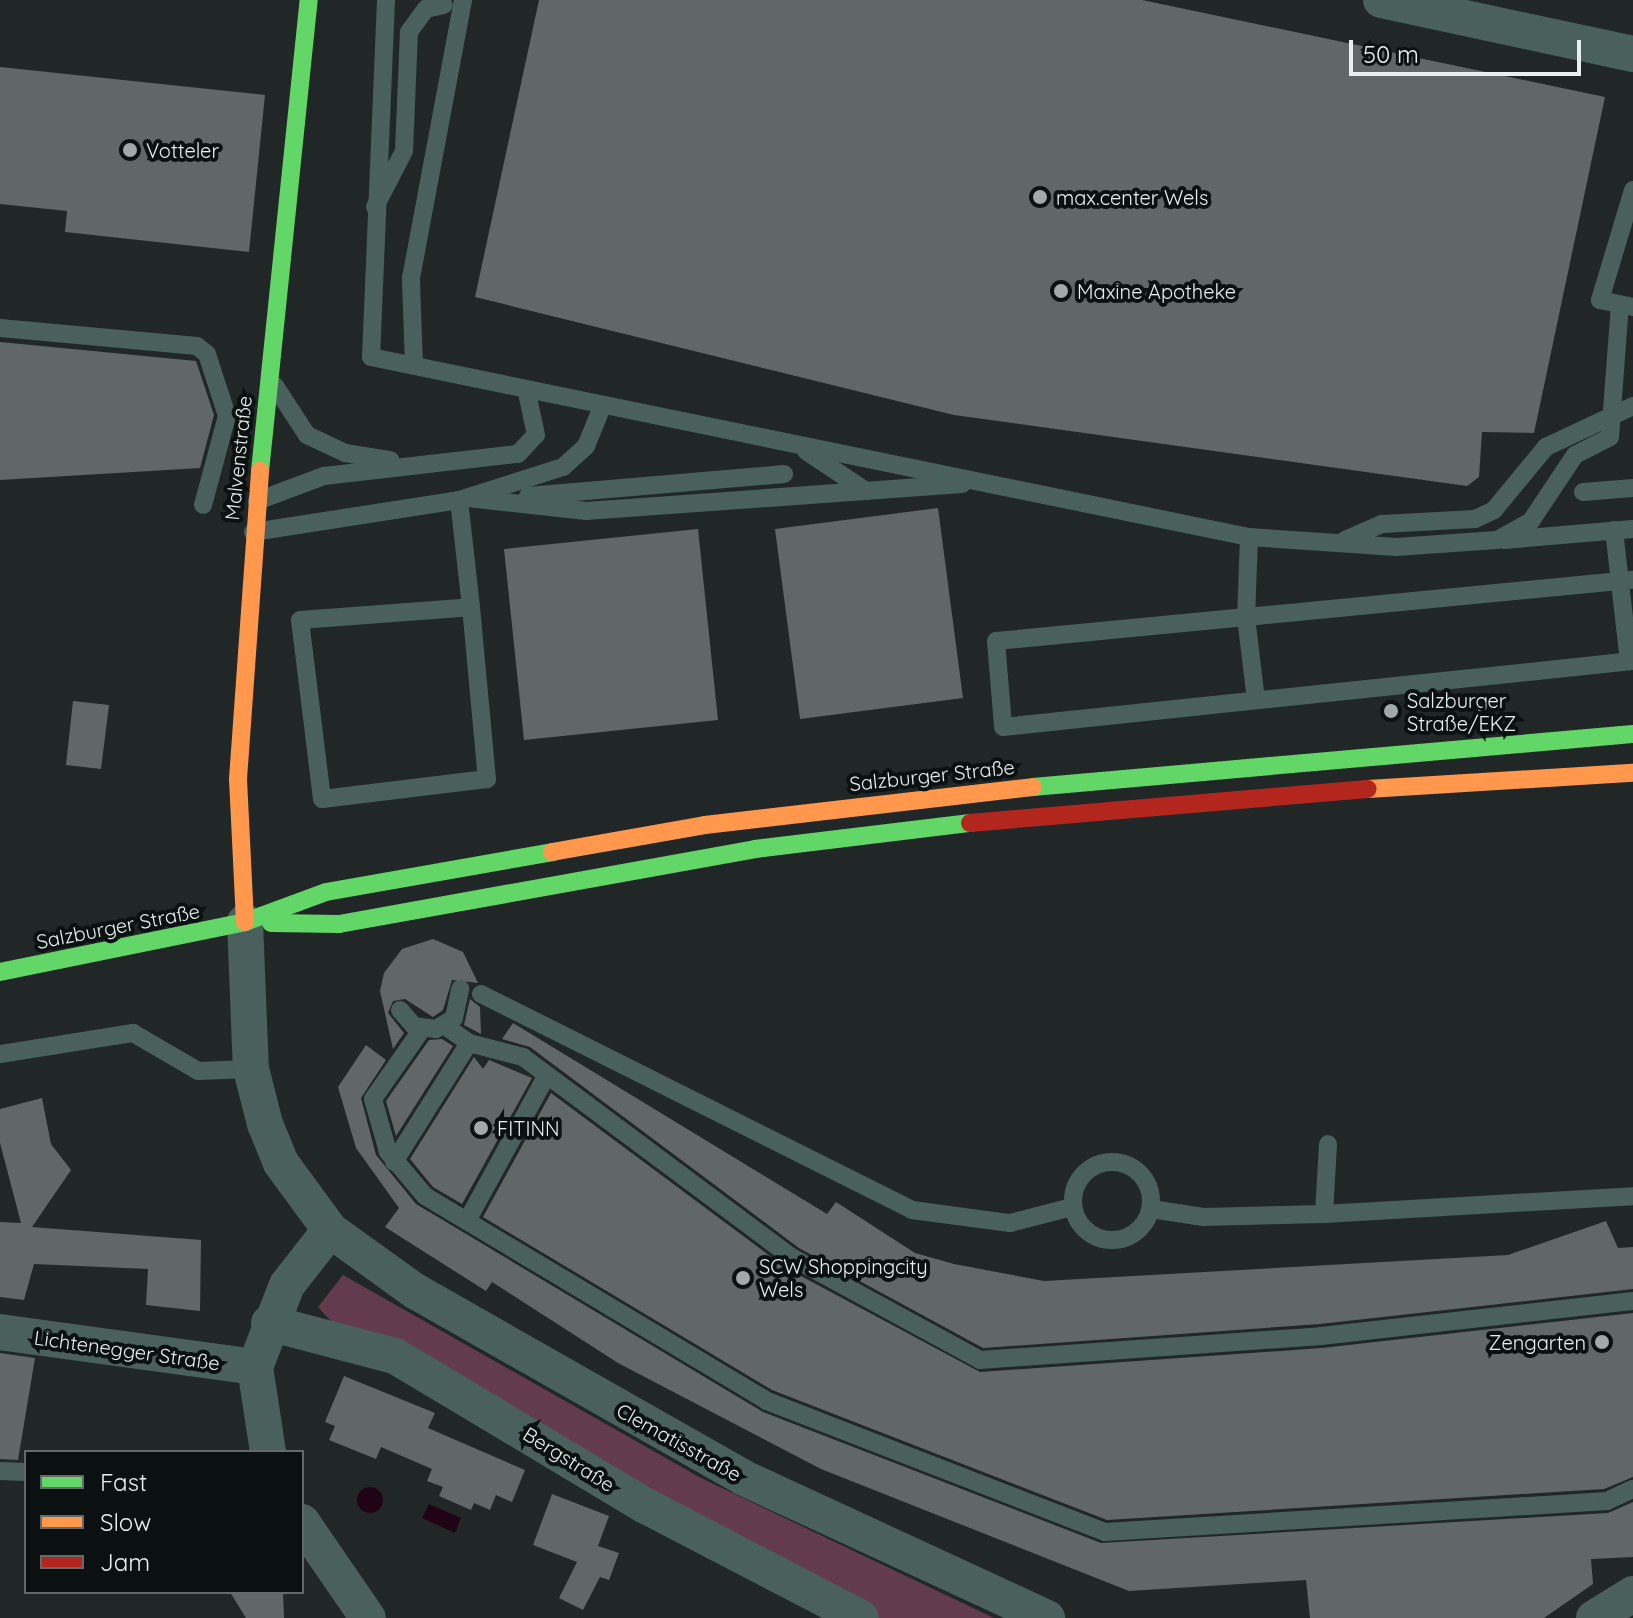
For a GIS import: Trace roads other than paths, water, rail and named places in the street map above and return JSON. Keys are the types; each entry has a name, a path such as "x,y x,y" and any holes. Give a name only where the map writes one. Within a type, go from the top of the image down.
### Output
{"main road":[{"name":"Malvenstraße","path":"245,922 239,766 253,532 309,0"},
{"name":"Salzburger Straße","path":"0,972 245,922 326,892 798,811 1633,734"},
{"name":"Salzburger Straße","path":"245,922 339,924 755,849 951,825 1298,793 1633,773"}],"street":[{"path":"1381,0 1633,54"},
{"path":"245,922 251,1069 281,1163 330,1230 287,1285 269,1323 255,1367 268,1450"},
{"name":"Clematisstraße","path":"330,1230 415,1291 744,1478 1047,1618"},
{"name":"Bergstraße","path":"269,1323 395,1356 646,1506 861,1618"},
{"name":"Lichtenegger Straße","path":"0,1332 255,1367"},
{"path":"304,1525 368,1618"},
{"path":"1594,1618 1633,1594"}],"lane":[{"path":"386,0 372,213 371,357 527,393 1007,485 1249,537 1396,547 1624,530 1631,661 1003,727 996,641 1626,581"},
{"path":"414,366 411,278 463,0"},
{"path":"372,213 404,151 409,32 426,9 444,5"},
{"path":"1497,540 1531,521 1575,455 1610,437 1626,305 1600,300 1633,190"},
{"path":"0,328 197,346 214,367 227,416 203,505"},
{"path":"268,375 307,435 345,453 409,462"},
{"path":"256,501 305,480 409,462 528,448 536,435 527,393"},
{"path":"1340,542 1382,524 1484,515 1546,447 1612,412 1633,406"},
{"path":"253,532 463,499 563,467 586,446 602,407"},
{"path":"797,445 866,491"},
{"path":"494,500 784,474"},
{"path":"463,499 586,511 866,491 1007,485"},
{"path":"1583,492 1633,488"},
{"path":"463,499 487,779 322,799 300,620 471,607"},
{"path":"1249,537 1246,617 1256,700"},
{"path":"445,1026 459,1009 460,989"},
{"path":"481,994 912,1210 1010,1223 1072,1207"},
{"path":"400,1010 422,1029"},
{"path":"1633,1301 1321,1336 980,1360 793,1258 523,1057 469,1043 445,1026 422,1029 373,1099 375,1126 394,1162 425,1196 767,1401 1105,1532 1607,1501 1633,1489"},
{"path":"0,1054 133,1033 198,1071 251,1069"},
{"path":"394,1162 469,1043"},
{"path":"467,1221 547,1075"},
{"path":"1324,1214 1328,1144"},
{"path":"1111,1162 1142,1176 1151,1209 1139,1230 1117,1241 1093,1237 1072,1207 1086,1171 1111,1162"},
{"path":"1151,1209 1203,1217 1324,1214 1633,1196"},
{"path":"0,1471 24,1472"}],"place":[{"name":"Votteler","path":"130,150"},
{"name":"max.center Wels","path":"1040,197"},
{"name":"Maxine Apotheke","path":"1061,291"},
{"name":"Salzburger Straße/EKZ","path":"1391,711"},
{"name":"FITINN","path":"481,1128"},
{"name":"SCW Shoppingcity Wels","path":"743,1278"},
{"name":"Zengarten","path":"1602,1342"}]}
